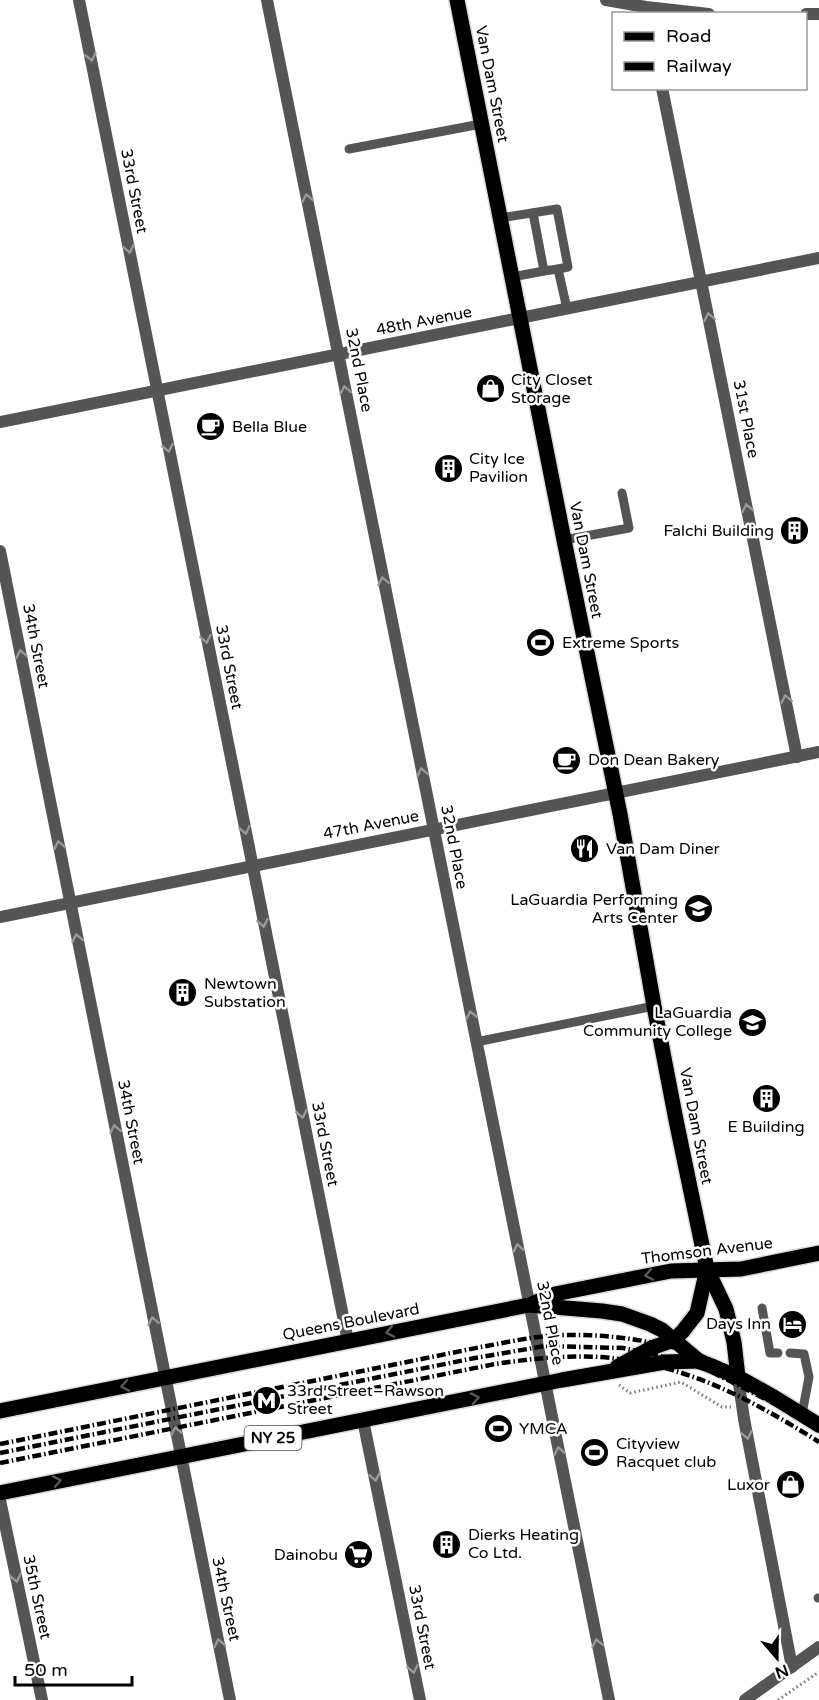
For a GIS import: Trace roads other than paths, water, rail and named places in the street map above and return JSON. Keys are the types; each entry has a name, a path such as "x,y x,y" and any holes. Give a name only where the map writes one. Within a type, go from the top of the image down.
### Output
{"main road":[{"name":"Van Dam Street","path":"457,0 707,1269 726,1309 734,1342 738,1377"},
{"name":"Thomson Avenue","path":"530,1305 567,1291 671,1271 741,1269 819,1253"},
{"name":"Van Dam Street","path":"674,1340 697,1313 707,1269"},
{"name":"Queens Boulevard","path":"0,1411 530,1305 622,1314 650,1324 699,1361 738,1377 819,1425"},
{"path":"603,1374 651,1348 674,1340"},
{"name":"Queens Boulevard","path":"0,1493 546,1384 665,1362 699,1361"}],"street":[{"name":"33rd Street","path":"79,0 348,1341"},
{"name":"32nd Place","path":"267,0 609,1700"},
{"path":"606,0 691,12"},
{"name":"31st Place","path":"662,90 797,757"},
{"name":"48th Avenue","path":"0,422 819,258"},
{"name":"34th Street","path":"0,551 230,1700"},
{"name":"47th Avenue","path":"0,917 819,752"},
{"name":"Van Dam Street","path":"738,1377 792,1667"},
{"name":"33rd Street","path":"363,1420 420,1700"},
{"name":"35th Street","path":"0,1500 42,1700"},
{"path":"745,1700 819,1647"}],"lane":[{"path":"349,149 481,124"},
{"path":"500,218 557,209 568,267 512,278"},
{"path":"533,213 544,271"},
{"path":"558,269 567,309"},
{"path":"564,540 628,528 622,493"},
{"path":"476,1042 654,1006"},
{"path":"762,1308 770,1353 778,1353"},
{"path":"790,1353 804,1354 809,1377 802,1414"}],"railway":[{"path":"0,1444 481,1347 556,1335 625,1338 684,1350 720,1364 819,1421"},
{"path":"0,1453 545,1346 623,1348 669,1358 708,1370 783,1408 819,1431"},
{"path":"0,1463 495,1364 574,1357 600,1357 631,1361 688,1375 741,1397 819,1442"}],"place":[{"name":"City Closet Storage","path":"490,389"},
{"name":"Bella Blue","path":"211,427"},
{"name":"City Ice Pavilion","path":"448,468"},
{"name":"Falchi Building","path":"795,531"},
{"name":"Extreme Sports","path":"541,643"},
{"name":"Don Dean Bakery","path":"567,760"},
{"name":"Van Dam Diner","path":"585,849"},
{"name":"LaGuardia Performing Arts Center","path":"699,909"},
{"name":"Newtown Substation","path":"183,993"},
{"name":"LaGuardia Community College","path":"753,1022"},
{"name":"E Building","path":"766,1099"},
{"name":"Days Inn","path":"792,1324"},
{"name":"33rd Street–Rawson Street","path":"266,1400"},
{"name":"YMCA","path":"498,1429"},
{"name":"Cityview Racquet club","path":"595,1453"},
{"name":"Luxor","path":"791,1485"},
{"name":"Dierks Heating Co Ltd.","path":"447,1544"},
{"name":"Dainobu","path":"359,1555"}]}
